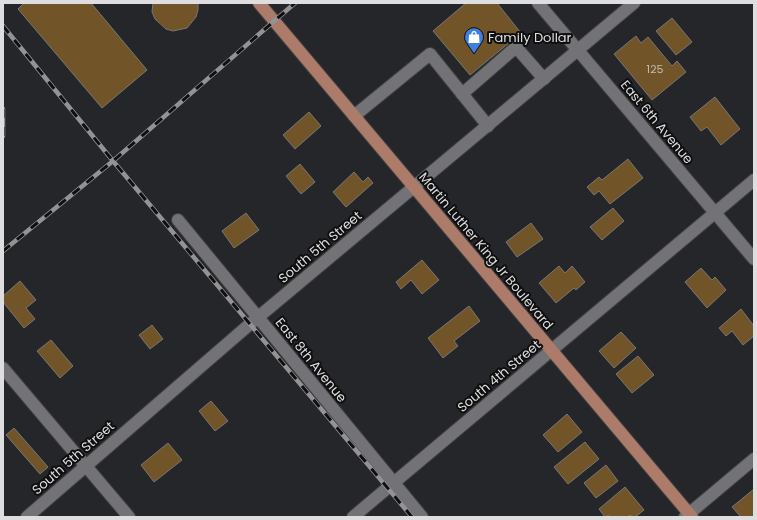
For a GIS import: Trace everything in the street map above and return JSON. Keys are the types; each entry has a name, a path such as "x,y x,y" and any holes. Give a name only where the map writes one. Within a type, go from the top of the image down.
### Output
{"main road":[{"name":"Martin Luther King Jr Boulevard","path":"259,3 552,350 688,516"}],"street":[{"name":"East 6th Avenue","path":"538,3 754,259"},
{"name":"South 5th Street","path":"27,517 85,465 258,318 634,3"},
{"path":"462,94 516,47 544,79"},
{"path":"354,116 430,54 488,126"},
{"name":"South 4th Street","path":"353,517 754,180"},
{"name":"East 8th Avenue","path":"178,220 422,517"},
{"path":"3,368 129,517"},
{"path":"688,516 754,460"}],"building":[{"path":"24,3 91,3 147,70 102,108 18,9"},
{"path":"153,3 198,3 198,10 196,17 187,28 173,31 166,29 155,19 152,12"},
{"name":"Family Dollar","path":"466,3 497,3 521,33 470,75 433,31"},
{"path":"672,18 692,42 676,55 656,31"},
{"path":"636,36 641,43 648,37 672,66 677,61 686,72 652,100 614,54"},
{"path":"715,97 740,129 721,145 707,127 701,131 690,117"},
{"path":"309,112 321,126 295,149 283,135"},
{"path":"628,159 643,178 610,204 599,191 594,195 587,187 599,177 602,180"},
{"path":"300,164 315,182 301,194 286,176"},
{"path":"354,172 363,182 368,177 373,183 346,207 333,192"},
{"path":"613,208 624,221 602,240 590,227"},
{"path":"246,213 259,230 234,248 222,231"},
{"path":"531,223 543,239 517,257 506,242"},
{"path":"422,260 439,280 422,294 411,280 401,289 396,282"},
{"path":"559,266 565,273 572,266 585,282 576,290 574,288 556,303 539,283"},
{"path":"701,268 712,280 715,277 726,290 707,308 685,282"},
{"path":"20,281 36,300 26,308 35,319 24,328 3,302 3,296"},
{"path":"469,306 480,321 454,341 458,346 443,358 428,338"},
{"path":"741,309 754,326 754,336 743,345 732,331 726,336 719,328"},
{"path":"152,325 163,339 150,349 139,335"},
{"path":"621,332 636,348 614,368 599,351"},
{"path":"51,340 73,366 60,378 37,351"},
{"path":"638,356 654,375 632,393 616,374"},
{"path":"211,401 228,421 215,431 199,411"},
{"path":"567,414 582,432 558,452 543,435"},
{"path":"14,428 48,467 40,474 6,435"},
{"path":"585,442 599,459 568,484 554,467"},
{"path":"168,443 182,460 154,482 141,465"},
{"path":"606,465 618,481 596,498 584,483"},
{"path":"625,487 644,510 635,517 630,515 627,517 610,517 609,515 605,517 599,509"},
{"path":"754,489 754,517 741,517 732,507"}],"railway":[{"path":"3,251 113,161 295,3"},
{"path":"3,26 113,161 412,517"},
{"path":"3,109 3,136"}],"place":[{"name":"Family Dollar","path":"474,54"}]}
